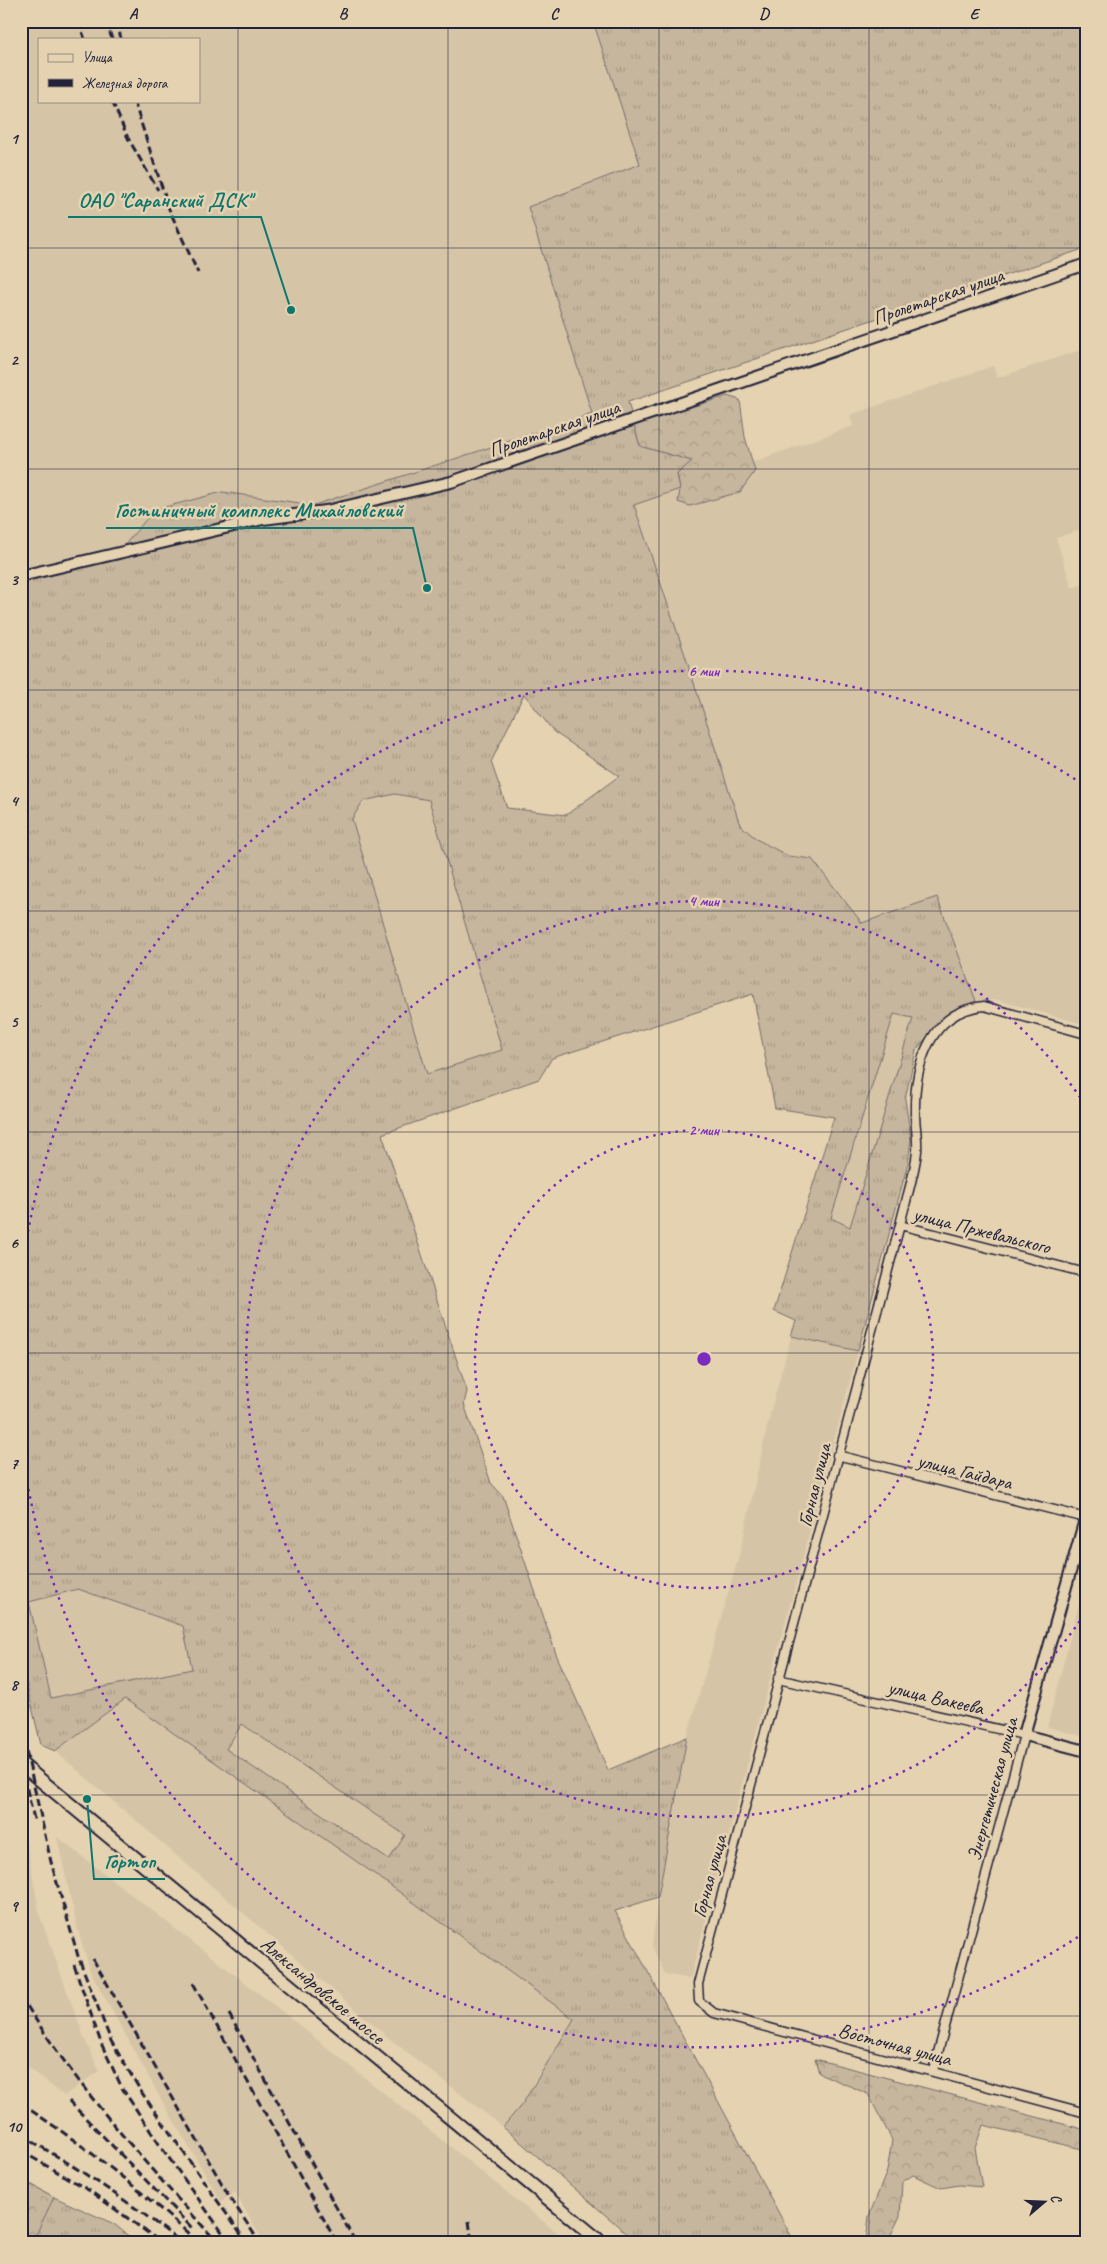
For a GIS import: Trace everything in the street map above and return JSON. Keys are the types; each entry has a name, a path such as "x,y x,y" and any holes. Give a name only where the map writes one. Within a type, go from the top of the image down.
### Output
{"main road":[{"name":"Александровское шоссе","path":"21,1764 602,2243"}],"street":[{"name":"Пролетарская улица","path":"21,576 263,519 326,511 450,482 1086,264"},
{"name":"Горная улица","path":"699,2001 698,1984 816,1542 837,1456 900,1226 917,1151 915,1112 918,1071 927,1044 944,1023 970,1008 984,1006 1086,1034"},
{"name":"улица Пржевальского","path":"900,1226 1086,1273"},
{"name":"улица Гайдара","path":"837,1456 1086,1517"},
{"name":"Энергетическая улица","path":"933,2071 1086,1517"},
{"name":"улица Вакеева","path":"778,1679 1086,1752"},
{"name":"Восточная улица","path":"699,2001 714,2013 1086,2113"}],"shaded area":[{"path":"21,21 593,21 640,164 528,207 593,414 314,505 222,492 154,510 117,554 21,578"},
{"path":"1086,348 1086,528 1056,538 1072,588 1086,583 1086,1025 998,1000 976,1001 937,897 862,923 812,859 788,857 758,840 740,826 634,505 853,426 850,415 993,366 997,378"},
{"path":"395,794 429,800 502,1050 427,1074 352,819 363,801"},
{"path":"894,1014 913,1018 851,1227 831,1218"},
{"path":"791,1337 858,1351 690,1979 665,1974 652,1946 658,1897 687,1737 741,1548 770,1414"},
{"path":"1086,1576 1086,1737 1047,1727"},
{"path":"78,1589 183,1626 192,1670 51,1698 28,1602"},
{"path":"125,1699 380,1878 574,2019 523,2103 503,2127 390,2039 55,1751"},
{"path":"243,1724 405,1835 389,1860 226,1749"},
{"path":"21,1813 40,1916 83,2035 99,2071 64,2096 21,2061"},
{"path":"57,1837 284,2013 570,2243 264,2243 235,2192 221,2201 162,2101 90,1971 77,1927"}],"green space":[{"path":"593,21 1086,21 1086,248 628,402 640,446 693,461 677,474 680,489 634,505 740,825 758,840 788,856 812,859 862,923 937,897 976,1001 949,1012 916,1050 905,1099 911,1139 908,1163 858,1351 791,1336 796,1321 774,1311 834,1117 775,1108 753,994 552,1058 539,1079 382,1134 467,1391 464,1404 491,1483 503,1496 556,1654 608,1770 687,1737 658,1897 615,1911 795,2243 638,2243 503,2127 523,2103 574,2019 380,1878 125,1699 55,1751 41,1745 21,1661 21,578 117,554 154,510 222,492 314,505 592,414 528,207 640,164","holes":["524,694 554,732 619,776 566,815 507,808 491,762","395,794 429,800 502,1050 427,1074 352,819 363,801","894,1014 913,1018 850,1227 831,1218","78,1589 183,1626 192,1669 51,1698 29,1602","242,1724 405,1835 389,1860 226,1749"]},
{"path":"727,396 740,400 745,437 755,471 740,492 690,506 678,502 680,489 677,474 692,461 640,446 634,425"},
{"path":"815,2059 1086,2130 1086,2150 983,2125 975,2148 982,2187 959,2185 941,2188 913,2175 902,2182 900,2216 887,2243 866,2243 869,2216 887,2171 892,2140 868,2094 819,2073"},
{"path":"21,2179 54,2197 114,2224 137,2243 21,2243"},
{"path":"21,2179 54,2197 32,2243 21,2243"}],"railway":[{"path":"78,21 85,38"},
{"path":"106,21 112,38"},
{"path":"117,21 121,38"},
{"path":"112,102 128,138 158,190"},
{"path":"134,102 169,209 198,273"},
{"path":"21,1728 51,1862 78,1956 111,2041 142,2093 247,2243"},
{"path":"21,1765 35,1823"},
{"path":"93,1959 229,2196 260,2243"},
{"path":"74,1965 101,2043 122,2088 159,2144 230,2243"},
{"path":"193,1983 337,2243"},
{"path":"21,1996 88,2093 218,2243"},
{"path":"229,2014 356,2243"},
{"path":"69,2101 194,2230"},
{"path":"21,2104 113,2170 199,2243"},
{"path":"21,2135 103,2186 182,2243"},
{"path":"21,2151 90,2191 162,2243"},
{"path":"469,2221 472,2243"},
{"path":"508,2237 511,2243"}],"place":[{"name":"ОАО \"Саранский ДСК\"","path":"291,310"},
{"name":"Гостиничный комплекс Михайловский","path":"427,588"},
{"name":"Гортоп","path":"87,1799"}]}
